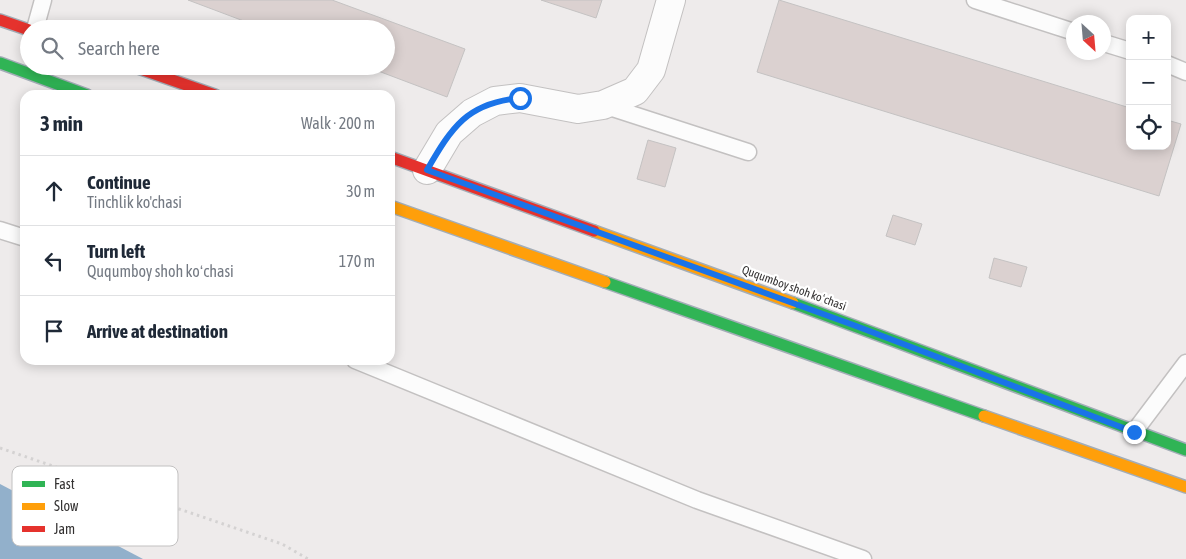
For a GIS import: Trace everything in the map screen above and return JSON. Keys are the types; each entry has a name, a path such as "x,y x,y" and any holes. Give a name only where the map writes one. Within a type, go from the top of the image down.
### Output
{"main road":[{"path":"0,20 20,27"},
{"path":"0,63 20,70"},
{"path":"33,75 73,90"},
{"path":"158,75 201,90"},
{"name":"Ququmboy shoh koʻchasi","path":"395,159 856,326 1186,450"},
{"path":"395,208 1186,487"}],"street":[{"path":"427,170 449,133 472,113 495,101 520,98 578,109 603,105 635,91 651,70 671,0"}],"lane":[{"path":"37,20 43,0"},
{"path":"975,0 1066,29"},
{"path":"1111,44 1126,50"},
{"path":"1171,66 1186,72"},
{"path":"603,105 748,152"},
{"path":"0,230 20,236"},
{"path":"1134,432 1186,364"},
{"path":"367,365 697,500 863,559"}],"path":[{"path":"0,448 53,466"},
{"path":"178,509 282,544 308,559"}],"water":[{"path":"0,484 12,490 12,546 118,546 143,559 0,559"}],"building":[{"path":"188,0 332,0 386,20 241,20"},
{"path":"541,0 602,0 596,18"},
{"path":"779,0 1126,107 1126,150 1171,150 1171,121 1181,124 1159,196 757,72"},
{"path":"395,23 465,49 447,97 389,75 395,75"},
{"path":"648,140 676,148 665,187 637,179"},
{"path":"893,215 922,224 915,245 886,236"},
{"path":"994,258 1027,267 1021,287 989,278"}],"traffic: fast":[{"path":"0,63 20,70"},
{"path":"33,75 73,90"},
{"path":"605,282 984,416"},
{"path":"793,303 1186,450"}],"traffic: slow":[{"path":"395,208 605,282"},
{"path":"594,231 793,303"},
{"path":"984,416 1186,487"}],"traffic: jam":[{"path":"0,20 20,27"},
{"path":"158,75 201,90"},
{"path":"395,159 594,231"}],"route":[{"path":"520,98 495,101 472,113 449,133 427,170 856,326 1134,432"}]}
